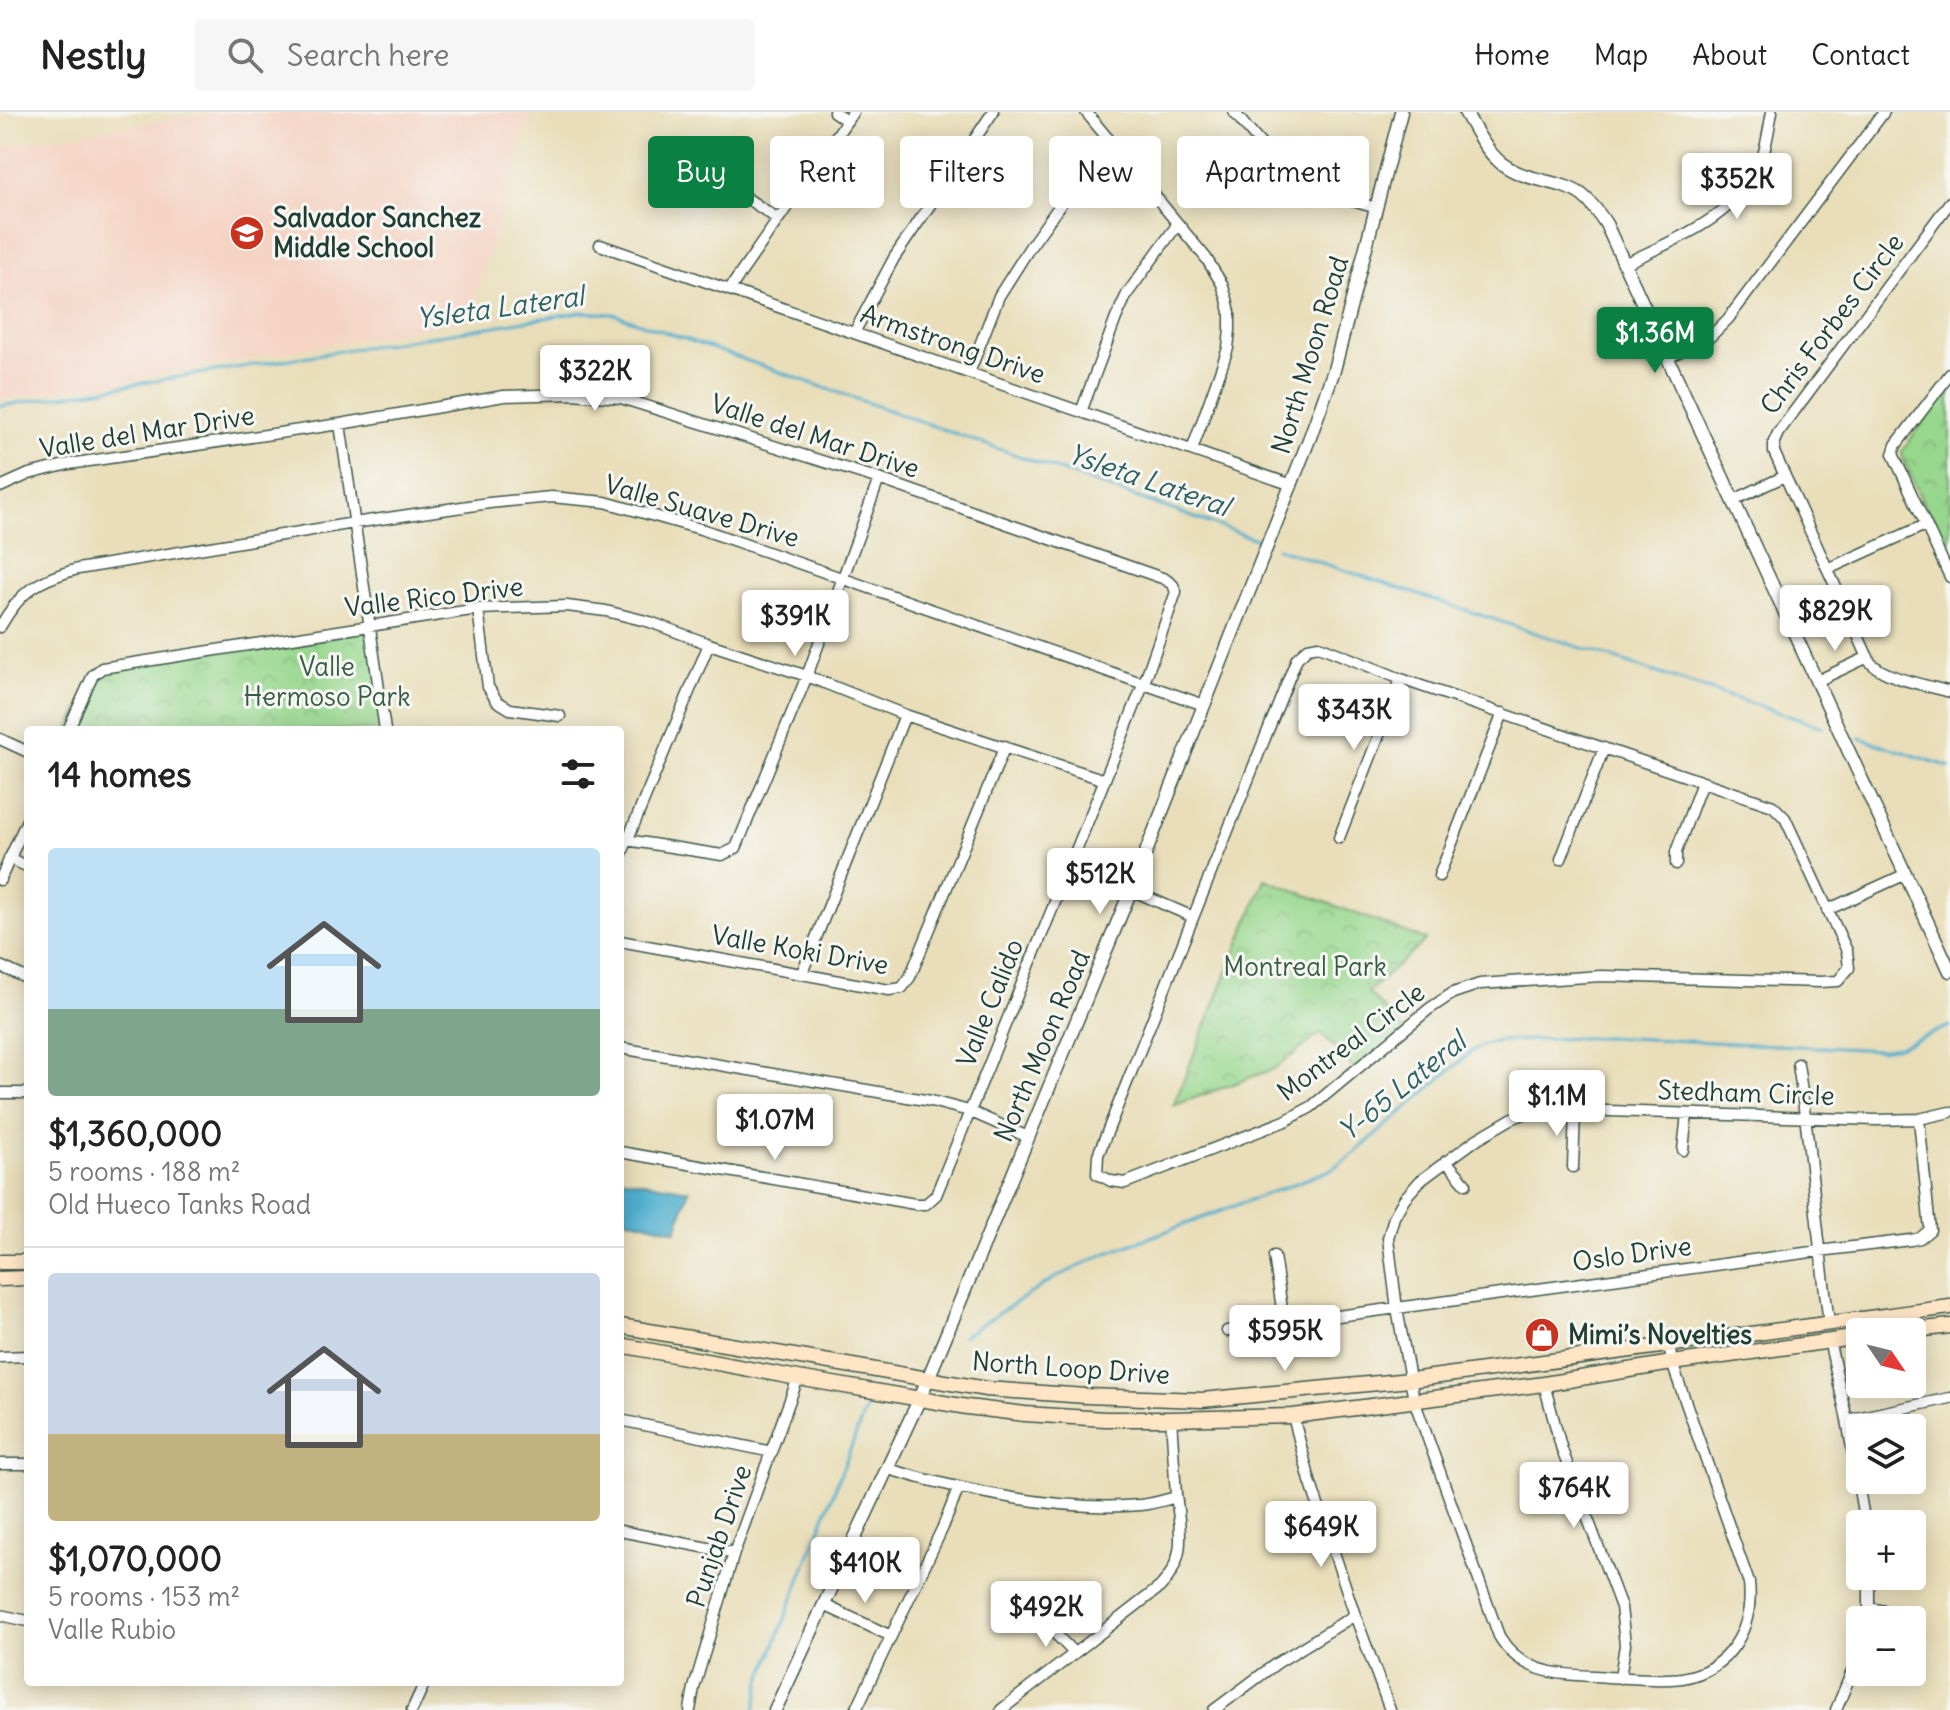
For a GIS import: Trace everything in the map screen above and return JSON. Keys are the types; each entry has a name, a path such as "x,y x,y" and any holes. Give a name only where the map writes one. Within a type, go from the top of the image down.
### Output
{"main road":[{"path":"0,1262 24,1262"},
{"path":"0,1279 24,1278"},
{"name":"North Loop Drive","path":"624,1327 986,1389 1202,1400 1410,1380 1950,1307"},
{"path":"1926,1329 1950,1326"},
{"name":"North Loop Drive","path":"624,1346 967,1407 1105,1419 1171,1419 1293,1416 1544,1384 1846,1338"}],"street":[{"path":"729,290 850,117 834,112"},
{"path":"854,333 894,258 993,112"},
{"path":"1086,112 1106,136"},
{"path":"1234,112 1270,154 1300,179 1333,195 1376,208"},
{"name":"North Moon Road","path":"775,1710 928,1380 1131,890 1292,485 1334,370 1401,112"},
{"path":"1465,112 1489,150 1503,164 1527,177 1575,191 1592,204 1606,224 1950,971"},
{"path":"1624,264 1704,225 1735,199 1757,171 1772,112"},
{"path":"1667,358 1711,336 1728,319 1884,112"},
{"name":"Chris Forbes Circle","path":"1868,657 1774,452 1774,442 1950,202"},
{"path":"754,203 778,219"},
{"path":"1161,205 1206,258 1217,276 1230,312 1228,348 1192,450"},
{"path":"969,373 984,331 1008,281 1057,208"},
{"path":"1081,412 1127,294 1177,225"},
{"name":"Armstrong Drive","path":"600,245 1292,485"},
{"path":"1950,374 1896,445 1893,454 1950,577"},
{"name":"Valle del Mar Drive","path":"0,487 29,474 69,464 504,396 573,394 621,398 879,479 1165,579 1176,592"},
{"path":"340,424 384,726"},
{"path":"1734,500 1785,476"},
{"path":"709,644 624,840 722,855 736,848 807,676 879,479"},
{"name":"Valle Suave Drive","path":"0,627 25,593 49,577 78,569 354,523 551,497 605,502 704,530 1204,705"},
{"path":"1828,569 1925,525"},
{"name":"Valle Calido","path":"624,1153 915,1204 926,1204 936,1195 1144,683 1176,592"},
{"name":"Valle Rico Drive","path":"70,726 93,675 102,668 478,609 567,606 606,611 650,622 807,676 905,715 1105,780"},
{"path":"478,609 488,687 497,701 510,709 560,716"},
{"name":"Montreal Circle","path":"1319,646 1401,679 1503,713 1773,806 1785,818 1847,951 1849,968 1838,981 1820,982 1601,976 1480,984 1453,993 1429,1009 1311,1107 1285,1121 1125,1183 1097,1174 1098,1155 1297,658 1308,648 1319,646"},
{"path":"1817,681 1868,657 1876,668 1887,673 1950,692"},
{"path":"1339,838 1401,679"},
{"path":"1439,876 1503,713"},
{"path":"802,973 905,715"},
{"path":"0,739 24,750"},
{"name":"Valle Koki Drive","path":"624,942 889,990 902,988 910,977 1005,746"},
{"path":"1561,859 1604,748"},
{"path":"1676,864 1676,852 1702,782"},
{"path":"0,880 24,826"},
{"path":"9,858 24,865"},
{"path":"1827,910 1906,874"},
{"path":"1131,890 1193,917"},
{"path":"0,966 24,977"},
{"path":"624,1049 931,1101 969,1111 1028,1137"},
{"path":"1798,1064 1829,1322"},
{"path":"0,1093 24,1093"},
{"name":"Stedham Circle","path":"1669,1344 1672,1363 1749,1583 1749,1615 1745,1628 1726,1656 1705,1670 1676,1678 1620,1678 1541,1670 1521,1661 1499,1636 1414,1400 1388,1238 1394,1217 1410,1191 1484,1134 1533,1110 1919,1119 1950,1112"},
{"path":"1573,1167 1575,1111"},
{"path":"1683,1150 1687,1114"},
{"name":"Oslo Drive","path":"1227,1331 1920,1238 1930,1230 1919,1119"},
{"path":"1446,1161 1466,1184"},
{"path":"1274,1256 1284,1322"},
{"path":"1829,1340 1846,1416"},
{"path":"0,1357 24,1356"},
{"name":"Punjab Drive","path":"690,1710 697,1676 734,1553 798,1378"},
{"path":"1544,1384 1562,1450 1621,1607 1625,1645 1620,1678"},
{"path":"1875,1414 1950,1398"},
{"path":"1293,1416 1310,1481 1390,1710"},
{"path":"1001,1710 1160,1587 1173,1570 1178,1560 1181,1529 1171,1419"},
{"path":"624,1421 772,1452"},
{"path":"0,1464 24,1464"},
{"path":"888,1469 959,1487 1044,1502 1142,1505 1176,1497"},
{"path":"856,1710 959,1487"},
{"path":"624,1532 734,1553"},
{"path":"824,1605 891,1636"},
{"path":"0,1615 24,1620"},
{"path":"1214,1710 1277,1663 1355,1615"},
{"path":"1043,1621 1074,1653"},
{"path":"412,1710 423,1686"},
{"path":"1836,1710 1846,1686"}],"shaded area":[{"name":"Salvador Sanchez Middle School","path":"218,112 530,112 469,320 132,380 0,399 0,146"}],"green space":[{"path":"1950,386 1950,561 1902,451"},
{"name":"Valle Hermoso Park","path":"371,627 384,726 70,726 102,668"},
{"name":"Montreal Park","path":"1265,879 1426,940 1368,992 1404,1031 1356,1071 1321,1033 1276,1068 1173,1106"}],"water":[{"path":"624,1179 689,1190 676,1231 624,1218"}],"waterway":[{"name":"Ysleta Lateral","path":"0,406 581,312 614,314 1261,541"},
{"name":"Ysleta Lateral","path":"1276,548 1823,727"},
{"name":"Ysleta Lateral","path":"1860,738 1950,767"},
{"name":"Y-65 Lateral","path":"963,1336 1053,1279 1100,1256 1328,1171 1350,1157 1472,1051 1484,1045 1499,1041 1606,1037 1881,1050 1901,1046 1950,1026"},
{"name":"Y-65 Lateral","path":"755,1710 761,1681 868,1403"}],"place":[{"name":"Salvador Sanchez Middle School","path":"247,233"},
{"name":"Mimi’s Novelties","path":"1542,1335"}]}
